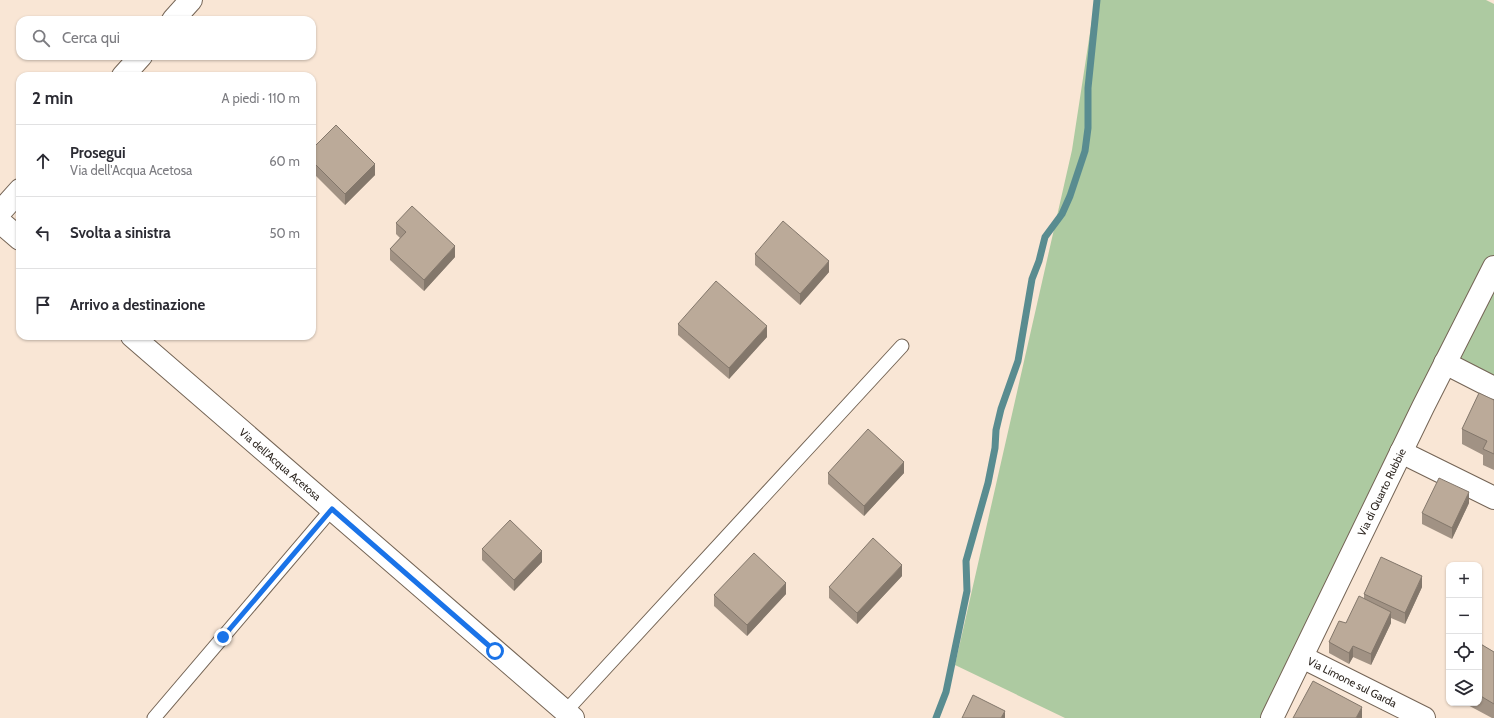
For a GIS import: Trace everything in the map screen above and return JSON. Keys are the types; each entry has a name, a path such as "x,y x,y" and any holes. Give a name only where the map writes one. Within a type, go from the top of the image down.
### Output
{"street":[{"path":"177,16 191,0"},
{"path":"126,72 137,60"},
{"path":"0,212 16,194"},
{"path":"0,222 16,236"},
{"name":"Via di Quarto Rubbie","path":"1272,718 1401,452 1494,267"},
{"name":"Via dell'Acqua Acetosa","path":"137,340 569,715"},
{"path":"1445,363 1494,388"},
{"path":"1401,452 1494,498"},
{"name":"Via Limone sul Garda","path":"1302,657 1424,718"}],"lane":[{"path":"569,715 902,346"},
{"path":"154,718 332,509"}],"green space":[{"path":"1095,0 1486,0 1494,4 1494,388 1445,363 1272,718 1065,718 955,665 1072,150"}],"building":[{"path":"336,125 375,164 345,194 316,165 316,145"},
{"path":"412,206 455,246 424,280 390,249 406,232 396,223"},
{"path":"783,221 829,261 800,294 755,254"},
{"path":"716,281 767,326 729,368 678,324"},
{"path":"1479,393 1494,400 1494,454 1483,449 1487,441 1462,429"},
{"path":"868,429 904,462 864,506 828,473"},
{"path":"1439,478 1469,492 1452,528 1422,513"},
{"path":"510,520 542,551 514,580 482,549"},
{"path":"873,538 902,565 857,613 829,587"},
{"path":"754,553 786,583 747,625 714,595"},
{"path":"1381,557 1422,576 1405,613 1364,594"},
{"path":"1359,596 1391,612 1371,654 1353,646 1349,653 1329,642 1339,621 1346,623"},
{"path":"1482,645 1494,652 1494,704 1482,697"},
{"path":"1313,681 1362,707 1356,718 1293,718"},
{"path":"973,695 1005,711 1001,718 962,718"}],"waterway":[{"path":"936,718 946,692 967,591 966,561 988,483 995,448 996,430 1001,409 1018,361 1032,279 1039,261 1045,237 1062,214 1070,196 1085,151 1088,128 1088,88 1097,0"}],"route":[{"path":"223,637 332,509 495,651"}]}
